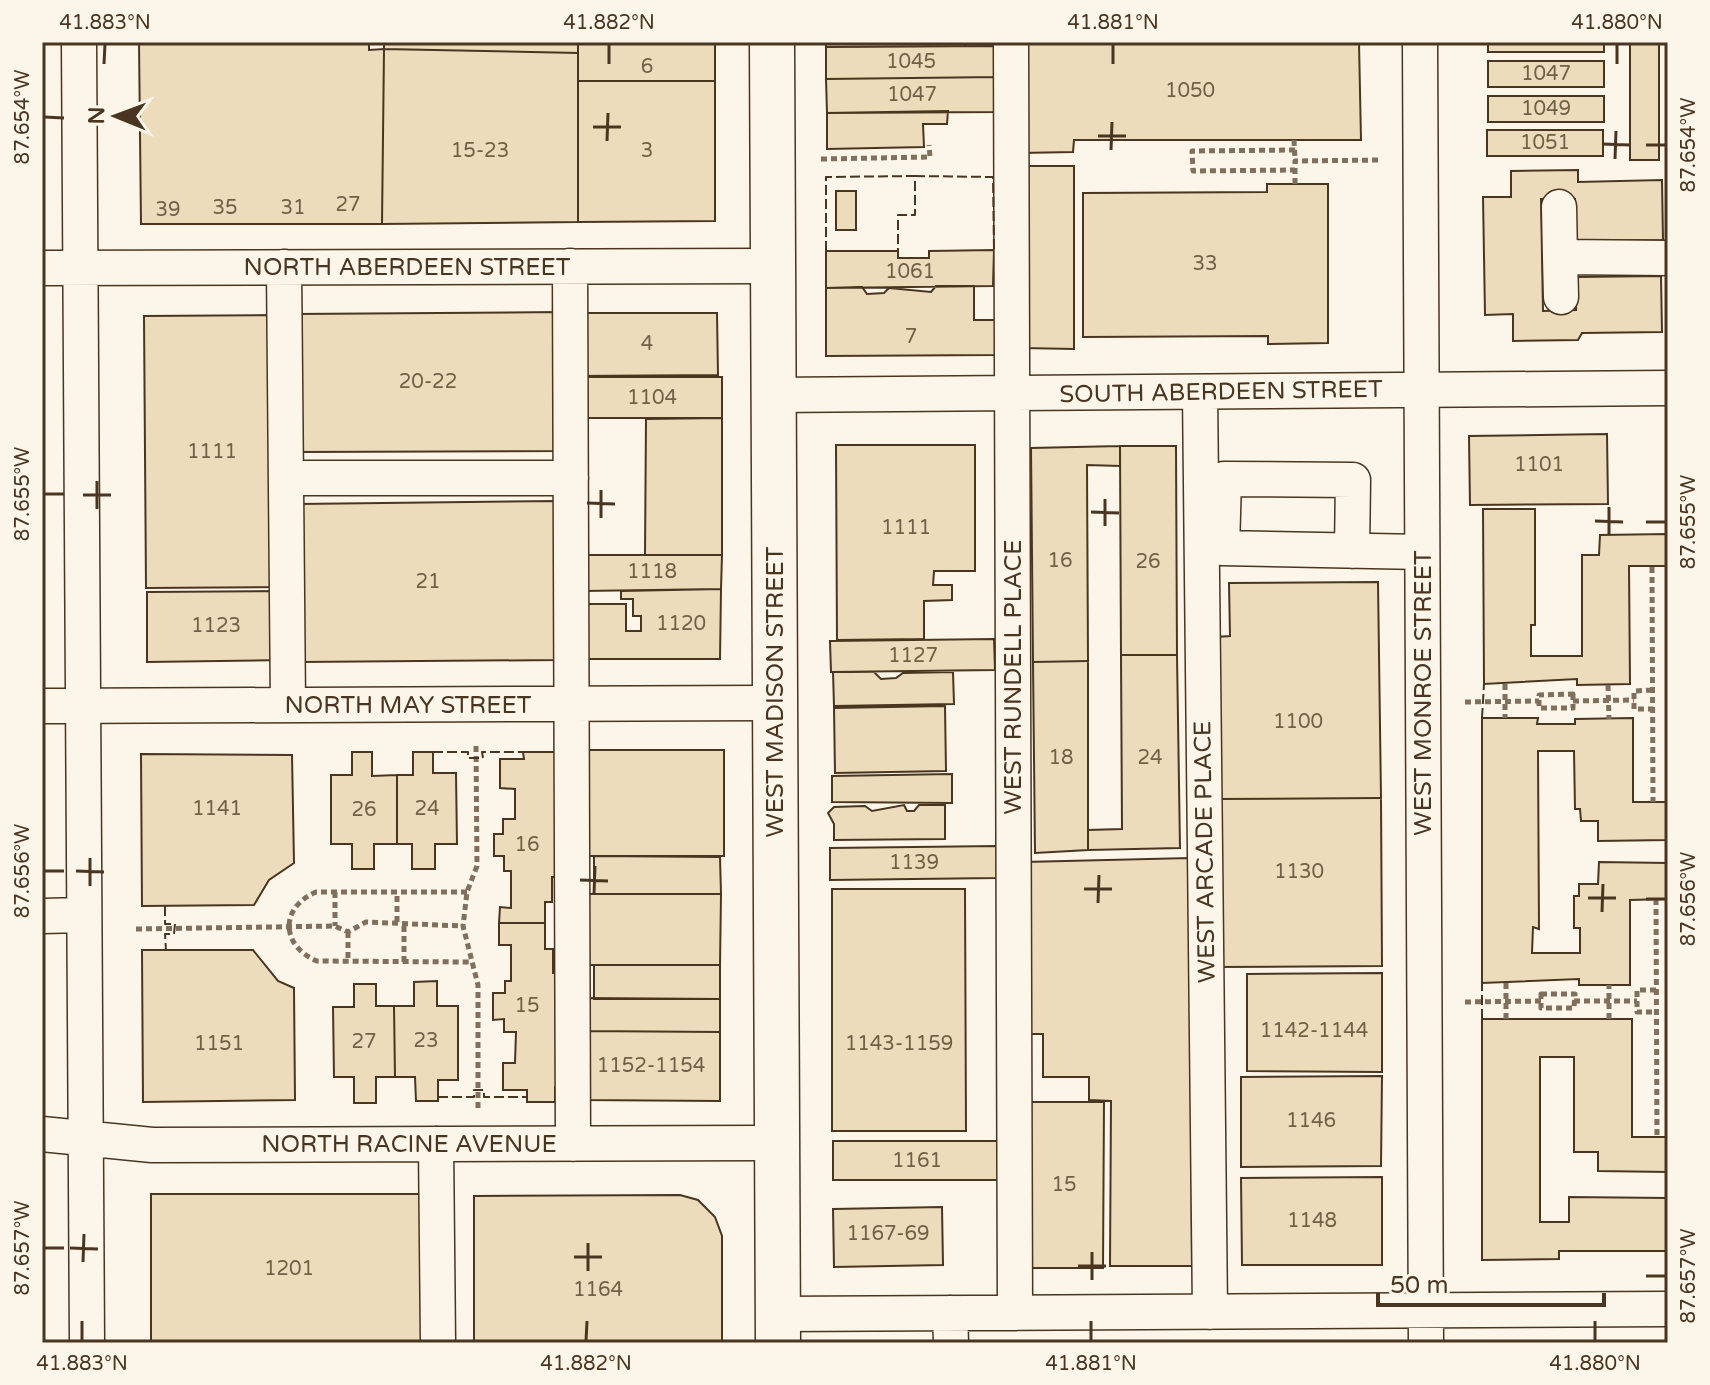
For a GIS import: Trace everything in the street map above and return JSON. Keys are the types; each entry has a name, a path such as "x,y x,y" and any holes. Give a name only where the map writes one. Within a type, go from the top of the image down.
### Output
{"main road":[{"name":"WEST MADISON STREET","path":"772,42 778,1328"}],"street":[{"path":"79,42 87,1343"},
{"name":"WEST RUNDELL PLACE","path":"1011,42 1015,1313"},
{"name":"WEST MONROE STREET","path":"1420,42 1426,1327"},
{"path":"1559,207 1561,297"},
{"path":"1560,257 1668,258"},
{"path":"570,266 573,1144"},
{"name":"NORTH ABERDEEN STREET","path":"42,268 773,266"},
{"path":"284,267 288,705"},
{"name":"SOUTH ABERDEEN STREET","path":"773,395 1668,388"},
{"name":"WEST ARCADE PLACE","path":"1200,392 1210,1312"},
{"path":"287,478 571,478"},
{"path":"1352,551 1422,552"},
{"name":"NORTH MAY STREET","path":"42,706 774,703"},
{"path":"42,916 84,915"},
{"name":"NORTH RACINE AVENUE","path":"42,1134 152,1145 776,1143"},
{"path":"436,1144 438,1343"},
{"path":"778,1328 951,1328 1015,1313 1210,1312 1426,1327 1668,1309"}],"path":[{"path":"1294,140 1295,184"},
{"path":"821,159 930,157 929,145"},
{"path":"1295,150 1192,151 1193,171 1295,170"},
{"path":"1295,161 1381,160"},
{"path":"1652,567 1653,802"},
{"path":"1505,684 1505,718"},
{"path":"1608,685 1609,719"},
{"path":"1652,690 1634,691 1634,709 1653,709"},
{"path":"1573,694 1573,701 1573,708 1539,708 1539,695 1573,694"},
{"path":"1573,701 1634,700"},
{"path":"1465,702 1539,701"},
{"path":"476,746 477,866 467,892 463,926 478,985 478,1109"},
{"path":"467,892 316,892 301,899 293,910 289,929 291,943 300,954 317,961 470,962"},
{"path":"335,892 335,926"},
{"path":"397,892 404,962"},
{"path":"1656,899 1657,1137"},
{"path":"348,932 366,922 463,926"},
{"path":"136,929 335,926 348,932"},
{"path":"348,932 348,961"},
{"path":"1506,983 1506,1019"},
{"path":"1609,985 1609,1019"},
{"path":"1656,990 1637,990 1637,1012 1656,1012"},
{"path":"1541,994 1575,994 1574,1008 1541,1008 1541,1001 1541,994"},
{"path":"1465,1002 1541,1001"},
{"path":"1574,1001 1637,1001"}],"building":[{"path":"139,42 369,42 369,50 384,49 382,224 141,224"},
{"path":"384,42 578,42 578,53 384,49"},
{"path":"578,42 715,42 715,81 578,81"},
{"path":"826,42 965,42 965,46 826,47"},
{"path":"1020,42 1359,42 1361,140 1074,140 1073,152 1020,153"},
{"path":"1488,42 1604,42 1604,52 1488,52"},
{"path":"1630,42 1659,42 1659,160 1630,160"},
{"path":"997,46 997,77 826,79 826,47"},
{"path":"384,49 578,53 578,222 382,224"},
{"path":"1488,61 1604,61 1604,87 1488,87"},
{"path":"997,77 997,112 827,113 826,79"},
{"path":"578,81 715,81 715,221 578,222"},
{"path":"1488,96 1604,96 1604,122 1488,122"},
{"path":"948,111 947,124 923,124 924,147 827,149 827,113"},
{"path":"1487,130 1603,130 1603,156 1487,156"},
{"path":"1020,166 1074,166 1074,349 1022,348"},
{"path":"1578,170 1578,182 1662,180 1663,240 1576,241 1575,199 1541,199 1543,311 1576,310 1576,277 1661,276 1662,332 1582,333 1578,340 1513,341 1513,314 1485,315 1483,197 1511,197 1511,171"},
{"path":"1267,184 1328,184 1328,343 1268,344 1268,336 1083,337 1083,193 1267,192"},
{"path":"836,191 856,191 856,230 836,230"},
{"path":"994,250 993,286 826,288 826,251 898,251 898,258 929,258 929,251"},
{"path":"936,286 974,286 974,320 995,320 995,355 826,356 826,288 862,287 867,294 884,293 889,288 931,292"},
{"path":"561,312 561,451 296,452 295,314"},
{"path":"577,313 717,313 718,375 577,376"},
{"path":"279,315 281,587 146,588 144,316"},
{"path":"581,377 722,377 722,418 581,418"},
{"path":"722,418 722,555 645,555 646,419"},
{"path":"1607,434 1608,504 1470,505 1469,436"},
{"path":"836,445 975,445 975,571 934,571 933,585 952,585 952,600 924,601 924,639 837,640"},
{"path":"1120,446 1120,466 1087,465 1088,661 1033,662 1031,448"},
{"path":"1120,446 1176,446 1177,655 1121,655"},
{"path":"556,501 557,660 301,662 299,504"},
{"path":"1483,509 1535,509 1535,625 1531,625 1531,656 1582,656 1582,555 1599,555 1600,535 1668,534 1668,566 1629,566 1630,684 1577,685 1577,679 1484,684"},
{"path":"583,555 722,555 721,589 583,591"},
{"path":"1378,582 1381,798 1216,799 1216,637 1230,636 1229,583"},
{"path":"721,589 720,659 586,659 586,604 626,604 626,631 641,631 641,616 633,616 633,599 621,599 621,591"},
{"path":"284,591 285,660 147,662 147,592"},
{"path":"994,639 995,670 831,672 830,641"},
{"path":"1121,655 1177,655 1180,848 1088,850 1088,830 1122,829"},
{"path":"1088,661 1088,850 1035,853 1033,662"},
{"path":"833,672 874,672 881,679 896,678 903,673 953,672 954,704 834,706"},
{"path":"945,706 946,771 835,773 834,708"},
{"path":"1482,718 1538,718 1537,724 1575,724 1575,719 1633,718 1633,802 1668,802 1668,840 1598,841 1598,821 1581,821 1580,809 1575,809 1574,751 1538,751 1539,929 1533,927 1532,953 1580,953 1580,928 1574,928 1574,896 1579,896 1579,884 1598,884 1599,862 1668,863 1668,899 1630,900 1630,985 1579,985 1579,979 1482,983"},
{"path":"581,750 724,750 724,856 581,856"},
{"path":"352,752 372,752 372,776 397,775 397,844 374,844 374,869 352,869 352,844 331,844 331,775 352,775"},
{"path":"413,752 433,752 433,773 456,773 457,844 435,844 435,869 412,869 412,844 397,844 397,775 413,775"},
{"path":"523,752 555,752 555,763 560,763 559,877 552,877 552,902 545,902 545,923 499,923 500,907 511,908 511,871 504,871 504,856 494,856 494,834 503,834 503,819 515,819 515,789 500,788 500,759 524,759"},
{"path":"141,754 292,755 294,863 269,880 254,905 142,906"},
{"path":"952,774 952,803 832,802 832,776"},
{"path":"1381,798 1382,966 1217,967 1216,799"},
{"path":"904,805 907,811 914,811 919,805 945,805 945,839 834,840 834,824 828,813 834,807 865,806 872,811"},
{"path":"997,846 997,878 830,880 830,848"},
{"path":"594,856 720,857 721,894 594,894"},
{"path":"1190,858 1192,1266 1110,1266 1111,1101 1089,1100 1089,1077 1043,1077 1043,1034 1024,1034 1024,862"},
{"path":"832,889 965,889 966,1131 832,1131"},
{"path":"580,894 721,894 720,965 581,965"},
{"path":"499,923 545,923 545,949 553,949 553,973 561,973 561,1087 555,1087 555,1102 527,1102 527,1090 503,1090 503,1063 515,1063 516,1032 504,1032 504,1019 493,1020 493,993 505,993 505,981 511,981 511,945 499,945"},
{"path":"142,950 253,950 278,981 294,988 295,1100 143,1102"},
{"path":"594,965 720,965 720,999 594,999"},
{"path":"1382,973 1382,1072 1247,1071 1247,974"},
{"path":"437,981 437,1006 458,1006 458,1080 438,1080 438,1101 416,1101 415,1077 395,1077 394,1006 414,1006 414,982"},
{"path":"354,984 376,984 376,1006 394,1006 395,1077 376,1077 376,1103 354,1103 354,1077 334,1077 333,1007 354,1007"},
{"path":"582,998 720,999 720,1032 582,1031"},
{"path":"1482,1019 1632,1019 1632,1137 1668,1137 1668,1172 1598,1171 1598,1152 1574,1152 1574,1057 1540,1057 1540,1222 1569,1222 1569,1197 1668,1198 1668,1251 1559,1251 1559,1259 1482,1260"},
{"path":"582,1031 720,1032 720,1101 581,1100"},
{"path":"1382,1076 1381,1166 1241,1167 1241,1077"},
{"path":"1025,1102 1104,1102 1103,1268 1024,1268"},
{"path":"833,1141 1000,1141 1001,1180 833,1180"},
{"path":"1382,1177 1382,1265 1242,1265 1241,1178"},
{"path":"151,1194 426,1194 426,1343 151,1343"},
{"path":"680,1195 698,1200 715,1217 722,1236 722,1343 474,1343 474,1196"},
{"path":"942,1207 943,1265 834,1267 833,1209"}],"fence":[{"path":"915,176 993,177 994,250"},
{"path":"826,251 826,177 915,176 915,215 898,215 898,251"},
{"path":"1482,718 1484,684"},
{"path":"433,752 468,752 468,758 483,758 482,752 523,752"},
{"path":"165,906 165,924 175,924 174,934 165,934 166,951"},
{"path":"1482,983 1482,1019"},
{"path":"438,1097 474,1097 474,1090 484,1090 484,1097 527,1097"}]}
